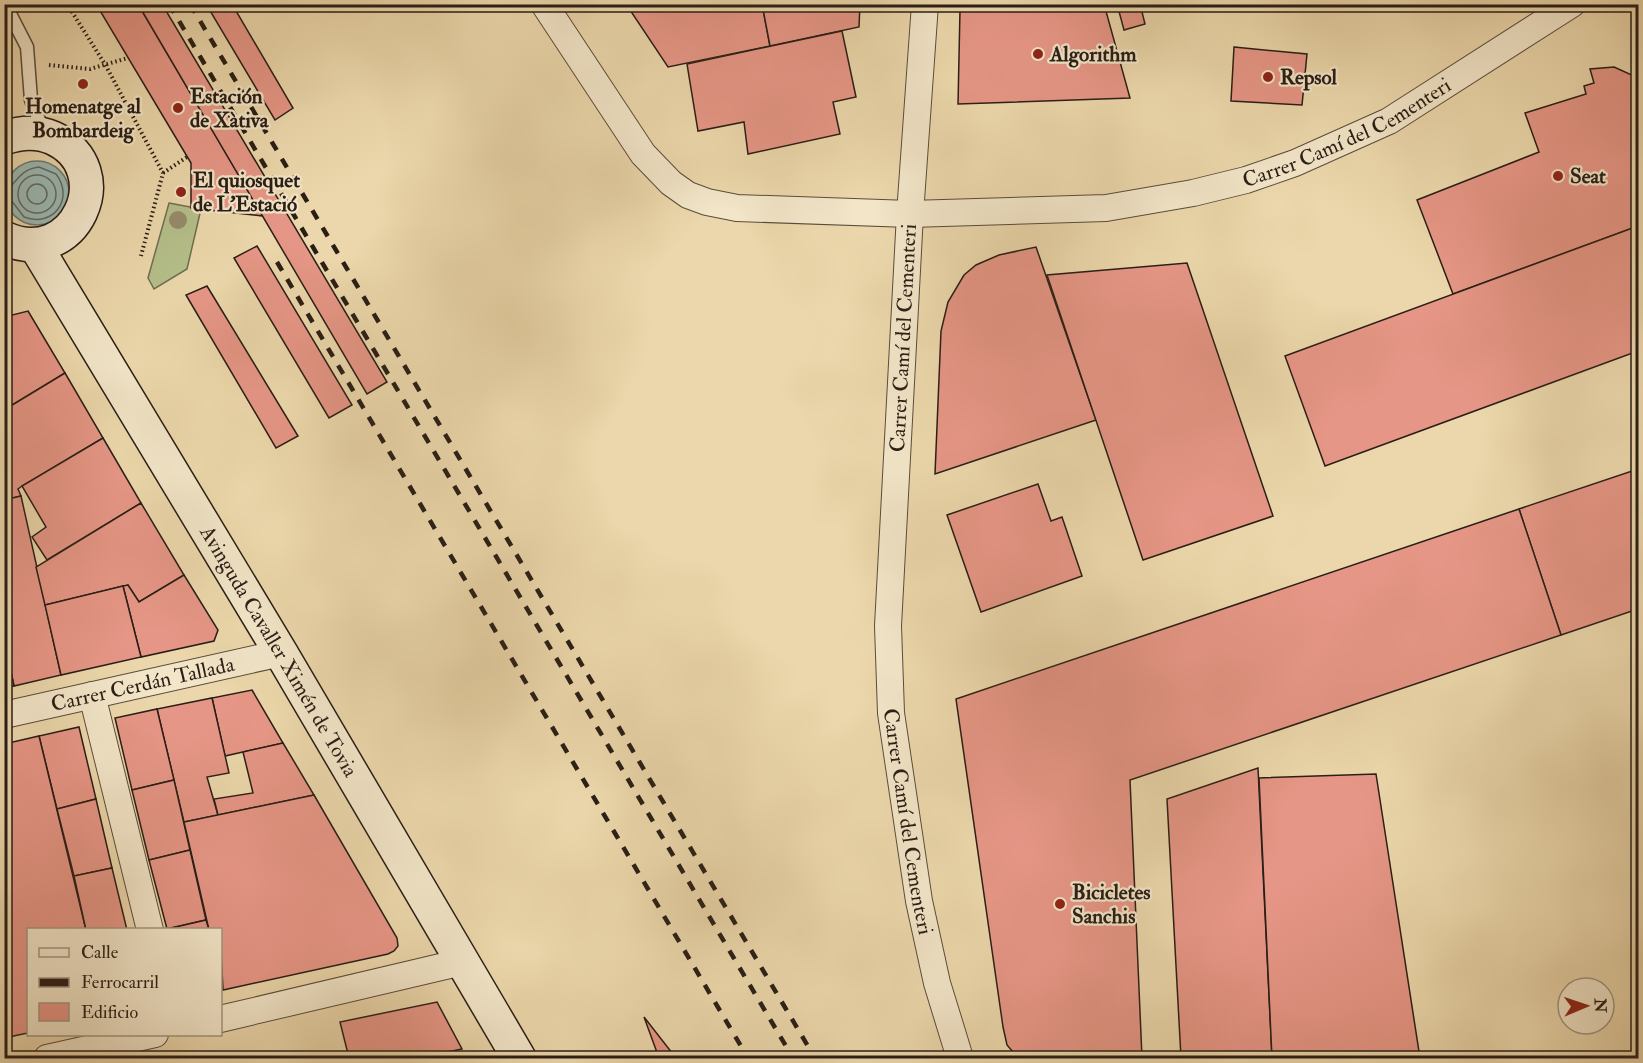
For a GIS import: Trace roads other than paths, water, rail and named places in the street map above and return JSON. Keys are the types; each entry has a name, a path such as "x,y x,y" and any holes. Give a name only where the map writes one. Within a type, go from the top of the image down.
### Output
{"street":[{"path":"544,4 644,154 670,183 688,195 707,202 737,208 910,214 925,4"},
{"name":"Carrer Camí del Cementeri","path":"960,1059 937,983 919,901 891,713 888,626 910,214 1106,208 1193,193 1246,180 1296,163 1389,121 1572,4"},
{"path":"20,131 62,142 77,157 85,176 87,195 81,214 69,230 54,240 20,242"},
{"name":"Avinguda Cavaller Ximén de Tovia","path":"20,242 281,653 519,1059"},
{"name":"Carrer Cerdán Tallada","path":"4,715 281,653"},
{"path":"92,695 150,928"},
{"path":"222,1019 462,962"},
{"path":"47,1059 150,1036"}],"lane":[{"path":"4,4 27,47 31,100 20,131"}],"water":[{"path":"31,161 43,161 60,170 67,181 69,193 67,205 60,216 43,225 31,225 19,220 10,211 5,199 5,187 10,175 19,166"}],"railway":[{"path":"169,4 793,1058"},
{"path":"190,4 815,1058"},
{"path":"277,262 748,1058"}],"place":[{"name":"Algorithm","path":"1038,54"},
{"name":"Repsol","path":"1268,77"},
{"name":"Homenatge al Bombardeig","path":"83,84"},
{"name":"Estación de Xàtiva","path":"178,108"},
{"name":"Seat","path":"1558,176"},
{"name":"El quiosquet de L'Estació","path":"181,192"},
{"name":"Bicicletes Sanchis","path":"1060,904"}]}
